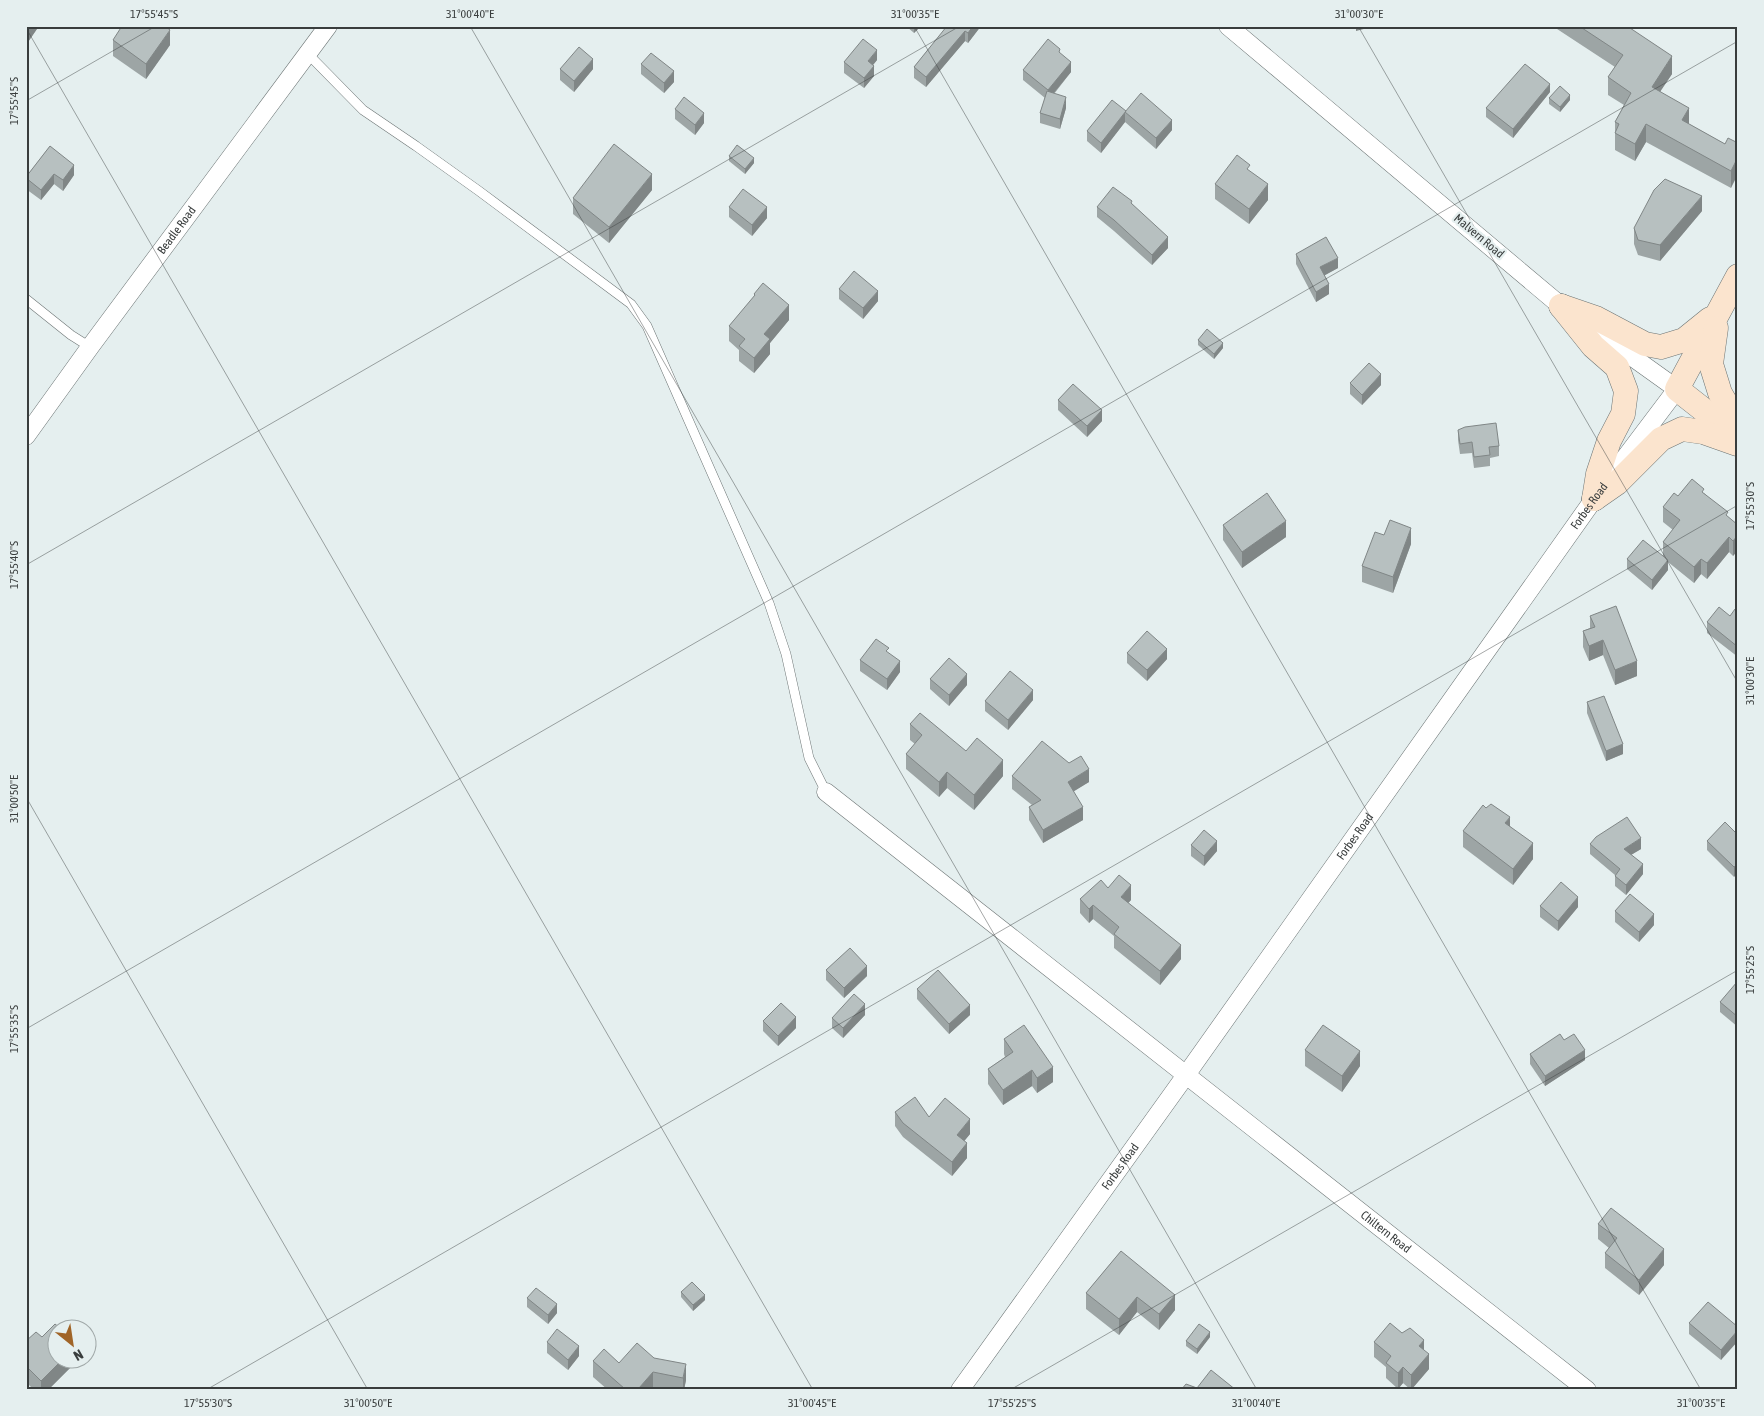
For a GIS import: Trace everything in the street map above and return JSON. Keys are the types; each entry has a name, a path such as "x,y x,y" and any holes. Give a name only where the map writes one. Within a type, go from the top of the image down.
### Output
{"main road":[{"name":"Forbes Road","path":"1677,389 1738,276"},
{"path":"1561,306 1596,318 1645,344 1661,347 1684,340 1718,314"},
{"path":"1561,306 1593,346 1617,368 1626,391 1623,414 1609,441 1598,474 1594,499"},
{"path":"1718,314 1711,364 1720,393 1738,424"},
{"name":"Malvern Road","path":"1677,389 1738,437"},
{"path":"1594,499 1617,483 1662,439 1682,429 1703,432 1738,444"}],"street":[{"name":"Beadle Road","path":"26,436 328,26"},
{"name":"Malvern Road","path":"1228,26 1561,306 1677,389"},
{"name":"Forbes Road","path":"960,1390 1186,1075 1594,499 1677,389"},
{"name":"Chiltern Road","path":"826,792 1587,1390"}],"lane":[{"path":"308,54 363,110 432,157 631,304 647,326 769,603 786,654 809,758 826,792"},
{"path":"26,299 71,335 90,347"}],"building":[{"path":"122,26 165,26 170,30 146,64 113,40"},
{"path":"947,26 973,26 968,33 965,31 926,77 914,67"},
{"path":"1579,26 1627,26 1672,56 1652,87 1689,108 1682,120 1725,144 1728,138 1738,143 1738,157 1731,171 1646,124 1635,144 1615,133 1619,124 1615,122 1631,93 1608,77 1623,55"},
{"path":"863,39 877,50 868,61 874,66 864,78 844,62"},
{"path":"1048,39 1071,62 1048,90 1023,70"},
{"path":"579,47 593,59 574,81 560,69"},
{"path":"651,53 674,71 664,83 641,64"},
{"path":"1525,64 1550,84 1513,129 1486,108"},
{"path":"1560,86 1570,95 1560,107 1549,98"},
{"path":"1047,91 1066,97 1060,119 1040,113"},
{"path":"1141,93 1172,120 1156,138 1125,112"},
{"path":"684,97 704,113 695,125 675,109"},
{"path":"1112,100 1126,111 1101,143 1087,131"},
{"path":"614,144 652,174 609,227 573,198"},
{"path":"737,145 754,158 745,169 729,156"},
{"path":"50,146 74,165 63,180 54,174 41,190 26,177"},
{"path":"1237,155 1250,165 1247,169 1268,184 1249,209 1215,184"},
{"path":"1665,179 1702,196 1660,245 1638,240 1634,228 1654,190"},
{"path":"1113,187 1132,201 1131,203 1168,237 1152,255 1097,207"},
{"path":"743,189 767,207 752,225 729,207"},
{"path":"1326,237 1338,258 1320,267 1329,284 1316,292 1296,254"},
{"path":"854,271 878,291 863,308 839,289"},
{"path":"763,283 789,305 764,334 770,339 754,358 739,346 745,339 729,326"},
{"path":"1207,329 1223,343 1214,354 1198,340"},
{"path":"1369,363 1381,374 1362,395 1350,383"},
{"path":"1073,384 1102,410 1087,426 1058,400"},
{"path":"1496,423 1499,446 1489,447 1490,455 1474,457 1472,442 1460,444 1458,430 1465,427"},
{"path":"1692,479 1704,489 1702,492 1728,512 1726,515 1738,525 1738,535 1733,541 1729,537 1707,563 1701,559 1694,567 1663,542 1680,520 1663,507 1674,493 1678,496"},
{"path":"1267,493 1286,521 1242,552 1223,525"},
{"path":"1390,520 1411,528 1393,577 1362,566 1375,532 1384,535"},
{"path":"1643,540 1668,560 1652,580 1627,559"},
{"path":"1616,606 1637,661 1615,670 1603,640 1589,646 1583,631 1595,627 1590,616"},
{"path":"1719,607 1730,616 1735,609 1738,611 1738,647 1707,622"},
{"path":"1147,631 1167,649 1147,670 1127,653"},
{"path":"876,639 889,648 886,651 900,661 887,679 860,660"},
{"path":"949,658 967,674 949,695 930,679"},
{"path":"1010,671 1033,690 1008,720 985,701"},
{"path":"1604,696 1623,744 1606,751 1587,702"},
{"path":"920,713 966,751 977,738 1003,760 974,795 947,772 939,782 906,754 922,735 910,724"},
{"path":"1042,741 1069,763 1081,756 1089,769 1068,782 1083,807 1043,830 1029,807 1041,800 1012,776"},
{"path":"1491,804 1510,817 1505,823 1533,843 1513,869 1463,831 1483,805 1486,808"},
{"path":"1627,817 1641,838 1624,849 1643,864 1626,885 1615,876 1620,869 1590,844 1596,837"},
{"path":"1725,822 1738,835 1738,864 1734,867 1707,841"},
{"path":"1204,830 1217,841 1204,856 1191,845"},
{"path":"1119,875 1131,885 1121,897 1181,945 1160,971 1114,934 1119,927 1093,905 1089,909 1080,899 1101,880 1108,888"},
{"path":"1561,882 1578,897 1558,921 1540,906"},
{"path":"1630,894 1654,914 1639,932 1615,911"},
{"path":"850,948 867,966 844,988 826,970"},
{"path":"938,970 970,1005 949,1024 917,989"},
{"path":"1738,983 1738,1017 1720,1002"},
{"path":"854,994 865,1004 843,1028 832,1018"},
{"path":"781,1003 796,1017 778,1036 763,1021"},
{"path":"1024,1025 1053,1067 1037,1078 1032,1070 1003,1090 988,1069 1013,1052 1004,1039"},
{"path":"1323,1025 1360,1051 1342,1076 1305,1050"},
{"path":"1560,1034 1564,1040 1574,1034 1585,1050 1545,1076 1530,1054"},
{"path":"915,1097 929,1117 945,1098 970,1119 957,1135 967,1143 952,1162 903,1123 895,1112"},
{"path":"1611,1208 1664,1249 1639,1280 1605,1253 1617,1238 1598,1224"},
{"path":"1121,1251 1175,1295 1159,1314 1137,1297 1119,1319 1086,1293"},
{"path":"692,1282 705,1295 693,1305 681,1292"},
{"path":"536,1288 557,1304 548,1315 527,1298"},
{"path":"1708,1302 1738,1327 1738,1330 1721,1350 1689,1323"},
{"path":"1390,1323 1402,1333 1410,1328 1424,1340 1419,1346 1429,1354 1411,1375 1403,1367 1398,1373 1386,1363 1391,1356 1374,1342"},
{"path":"1199,1324 1210,1332 1197,1349 1186,1341"},
{"path":"557,1329 579,1346 568,1360 547,1342"},
{"path":"48,1331 48,1368 54,1368 41,1381 26,1366 26,1341 36,1332 42,1337"},
{"path":"637,1343 654,1358 686,1364 683,1378 653,1372 639,1388 625,1389 593,1361 604,1349 619,1363"},
{"path":"1211,1370 1236,1390 1181,1390 1186,1384 1197,1388"}]}
